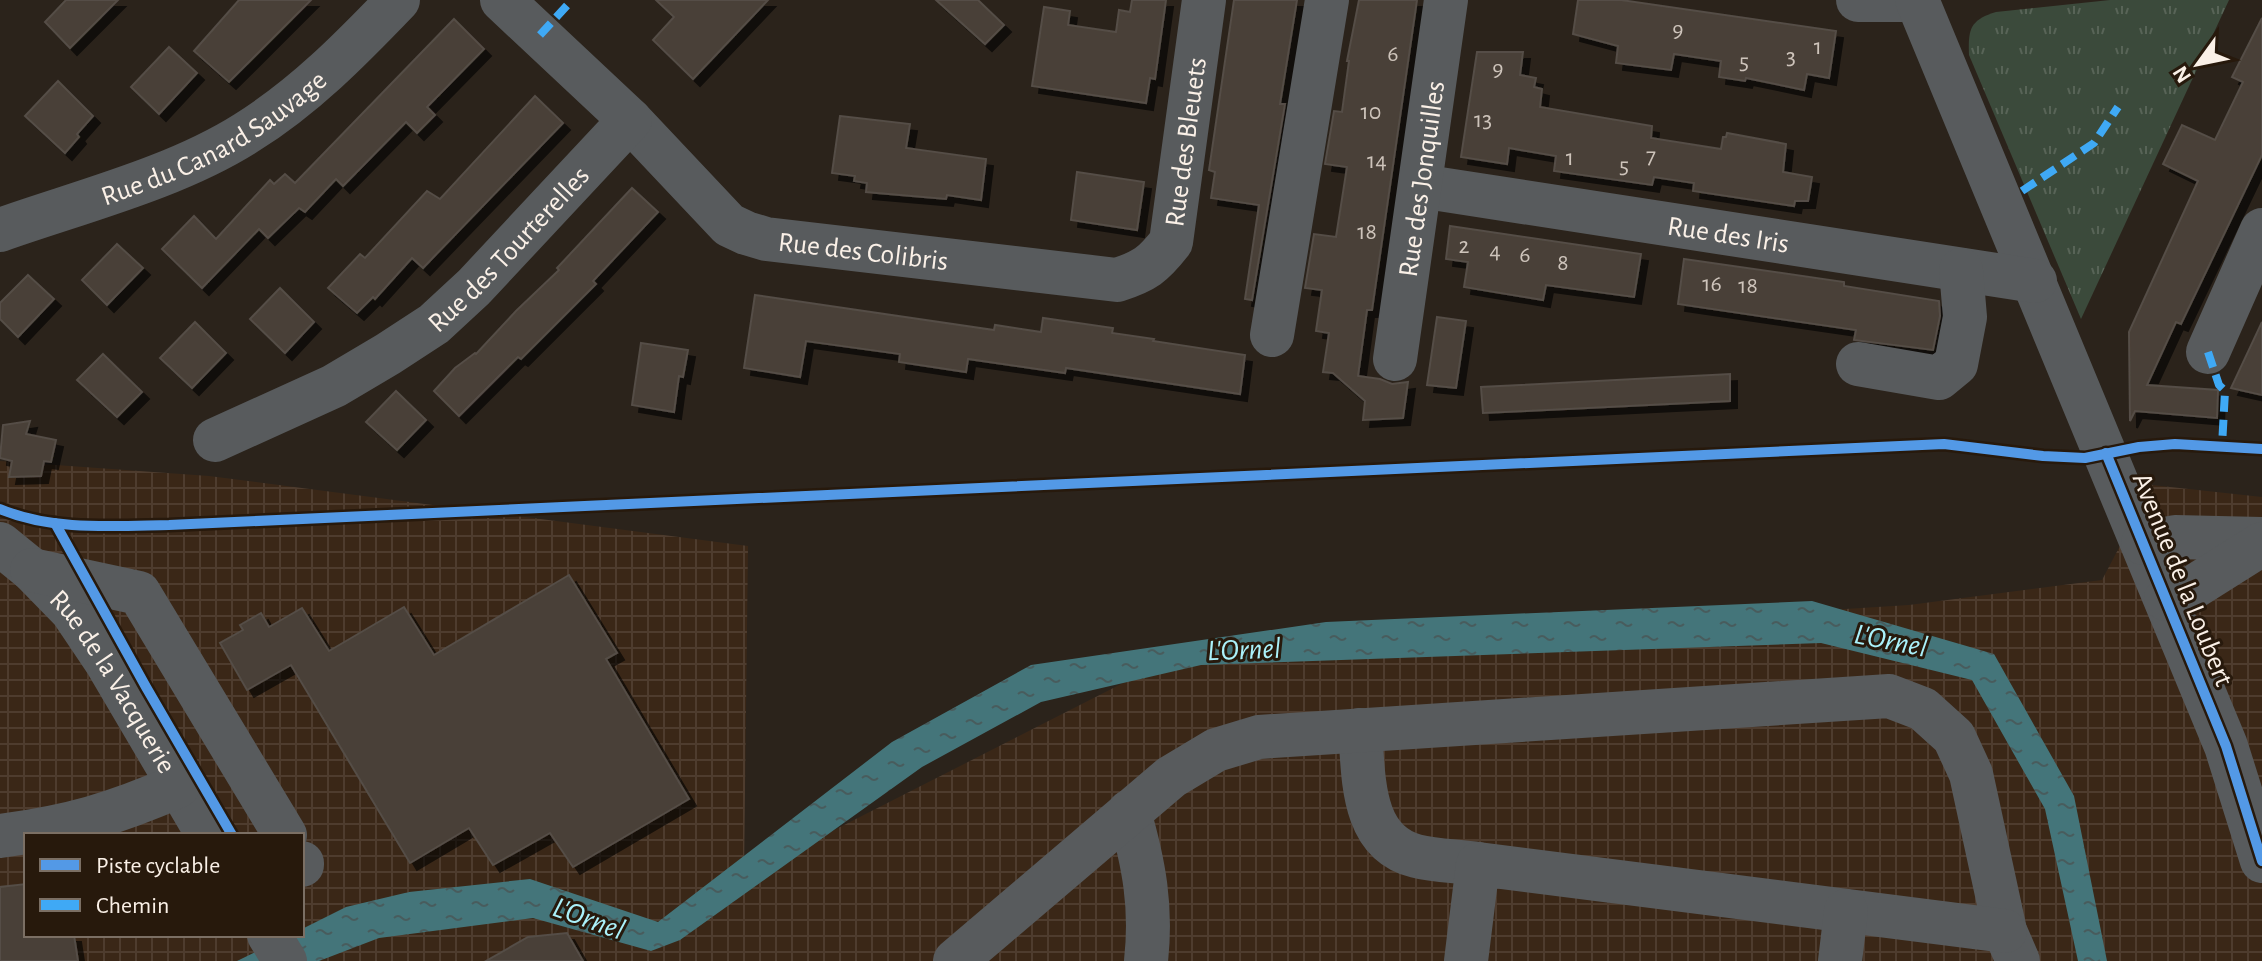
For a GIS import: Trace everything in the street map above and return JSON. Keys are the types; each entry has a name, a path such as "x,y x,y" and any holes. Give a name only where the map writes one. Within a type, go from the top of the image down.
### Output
{"street":[{"name":"Rue du Canard Sauvage","path":"0,230 181,167 244,135 294,100 343,57 398,0"},
{"path":"502,0 630,120"},
{"name":"Rue des Bleuets","path":"1143,272 1171,242 1204,0"},
{"path":"1272,335 1327,0"},
{"name":"Rue des Jonquilles","path":"1395,359 1446,0"},
{"path":"1858,0 1902,0"},
{"name":"Avenue de la Loubert","path":"1917,0 2226,746 2262,861"},
{"name":"Rue des Colibris","path":"630,120 729,225 766,239 1117,280 1143,272"},
{"name":"Rue des Tourterelles","path":"215,440 334,386 434,324 474,287 630,120"},
{"name":"Rue des Iris","path":"1420,186 2035,281"},
{"path":"2208,352 2262,230"},
{"path":"1858,364 1939,378 1956,364 1965,317 1961,270"},
{"path":"2143,543 2175,537 2262,541"},
{"path":"2166,599 2192,588 2262,541"},
{"path":"16,557 139,593 284,833"},
{"name":"Rue de la Vacquerie","path":"16,557 72,611 107,663 207,833"},
{"path":"955,961 1171,777 1216,750 1259,737 1360,730 1889,696 1923,709 1954,737 1971,774 2009,951 1846,911 1414,856 1389,844 1373,821 1367,800 1360,730"},
{"path":"25,833 97,819 178,786"},
{"path":"1129,812 1145,869 1150,928 1146,961"},
{"path":"0,836 24,833"},
{"path":"1466,961 1478,864"},
{"path":"1840,961 1846,911"}],"shaded area":[{"path":"0,461 209,476 748,546 744,876 1186,651 1909,605 2102,580 2152,485 2262,497 2262,961 0,961"}],"green space":[{"path":"2110,0 2229,0 2081,319 1969,55 1969,38 1976,22 1996,12"}],"water":[{"name":"L'Ornel","path":"1812,601 1994,654 2074,796 2107,961 2078,961 2045,809 1972,680 1821,643 1201,665 1041,702 922,767 680,940 651,951 533,918 379,938 319,961 237,961 286,937 304,937 304,928 346,907 409,892 530,879 658,922 892,742 1031,665 1326,622"}],"building":[{"path":"66,0 118,0 70,48 45,22"},
{"path":"239,0 311,0 229,82 194,51"},
{"path":"656,0 768,0 693,79 653,40 674,17"},
{"path":"936,0 978,0 1004,25 985,44"},
{"path":"1132,0 1166,0 1155,79 1150,78 1146,103 1032,86 1044,7 1070,11 1068,25 1116,32 1119,10 1130,12"},
{"path":"1234,0 1297,0 1280,104 1285,104 1252,300 1245,299 1259,205 1211,198 1215,172 1209,170"},
{"path":"1359,0 1417,0 1372,310 1367,310 1358,376 1392,384 1408,382 1403,418 1363,420 1365,401 1333,373 1323,372 1329,333 1316,331 1322,290 1305,288 1314,234 1336,237 1347,167 1325,164 1334,111 1342,112 1347,61"},
{"path":"1578,0 1621,0 1836,31 1829,78 1807,74 1804,90 1746,78 1745,81 1719,77 1721,61 1674,54 1671,70 1616,63 1618,46 1573,34"},
{"path":"2262,18 2262,155 2181,324 2176,322 2147,385 2218,390 2217,418 2135,411 2130,421 2129,332 2198,181 2163,164 2182,125 2215,140 2243,82 2232,77"},
{"path":"454,19 484,49 427,107 435,115 417,133 406,122 343,186 336,179 305,212 299,208 268,238 259,229 202,288 162,249 194,216 216,239 270,180 274,184 285,174 295,183"},
{"path":"169,47 197,73 159,114 131,87"},
{"path":"1477,52 1523,52 1520,75 1536,78 1534,87 1542,89 1540,107 1652,126 1651,138 1721,149 1727,133 1786,144 1783,172 1812,177 1808,201 1795,201 1794,206 1693,191 1694,183 1654,177 1652,185 1554,171 1556,156 1509,148 1507,164 1461,157"},
{"path":"58,81 93,116 65,153 25,116"},
{"path":"535,96 563,123 423,268 412,258 375,299 373,297 357,313 328,288 360,254 365,258 427,191 440,199"},
{"path":"840,116 910,124 906,148 986,159 981,200 947,195 946,199 866,192 867,183 854,181 855,176 832,173"},
{"path":"1077,172 1144,182 1137,230 1071,220"},
{"path":"632,188 658,212 593,281 596,284 459,416 434,391 455,368 476,354 559,270 557,268"},
{"path":"1450,226 1641,254 1634,297 1546,285 1543,300 1464,287 1468,262 1446,259"},
{"path":"117,244 143,268 107,305 82,280"},
{"path":"1684,259 1844,282 1844,286 1939,301 1940,316 1933,350 1854,340 1856,330 1678,304"},
{"path":"28,275 54,299 18,337 0,319 0,303"},
{"path":"280,288 314,322 285,353 250,319"},
{"path":"755,295 994,330 995,325 1041,332 1043,318 1113,328 1112,333 1245,355 1240,394 1066,368 1065,373 968,359 966,372 899,362 900,354 806,341 800,377 744,368"},
{"path":"1437,317 1466,321 1456,388 1427,385"},
{"path":"195,322 226,353 192,388 160,358"},
{"path":"2262,322 2262,395 2231,388"},
{"path":"641,343 688,350 683,377 679,376 674,412 632,405"},
{"path":"103,354 142,392 117,417 77,380"},
{"path":"1730,374 1730,401 1483,413 1481,387"},
{"path":"396,391 426,420 397,450 366,422"},
{"path":"30,421 26,434 56,440 51,462 44,461 41,476 9,477 12,461 0,458 3,425"},
{"path":"569,575 617,653 606,659 689,799 573,867 550,833 493,865 469,828 410,863 291,665 247,690 220,643 243,630 240,625 261,613 269,627 302,608 329,651 404,607 434,655"},
{"path":"24,884 24,937 74,937 78,961 0,961 0,887"},
{"path":"567,933 583,961 486,961 528,937"}],"marked path":[{"path":"540,35 572,0"},
{"path":"2022,191 2094,143 2118,107"},
{"path":"2208,352 2219,385 2225,391 2222,446"}],"cycle path":[{"path":"0,509 62,524 169,525 1944,444 2085,458 2139,447 2175,444 2262,449"},
{"path":"2106,453 2226,746 2262,861"},
{"path":"55,523 231,833"}]}
